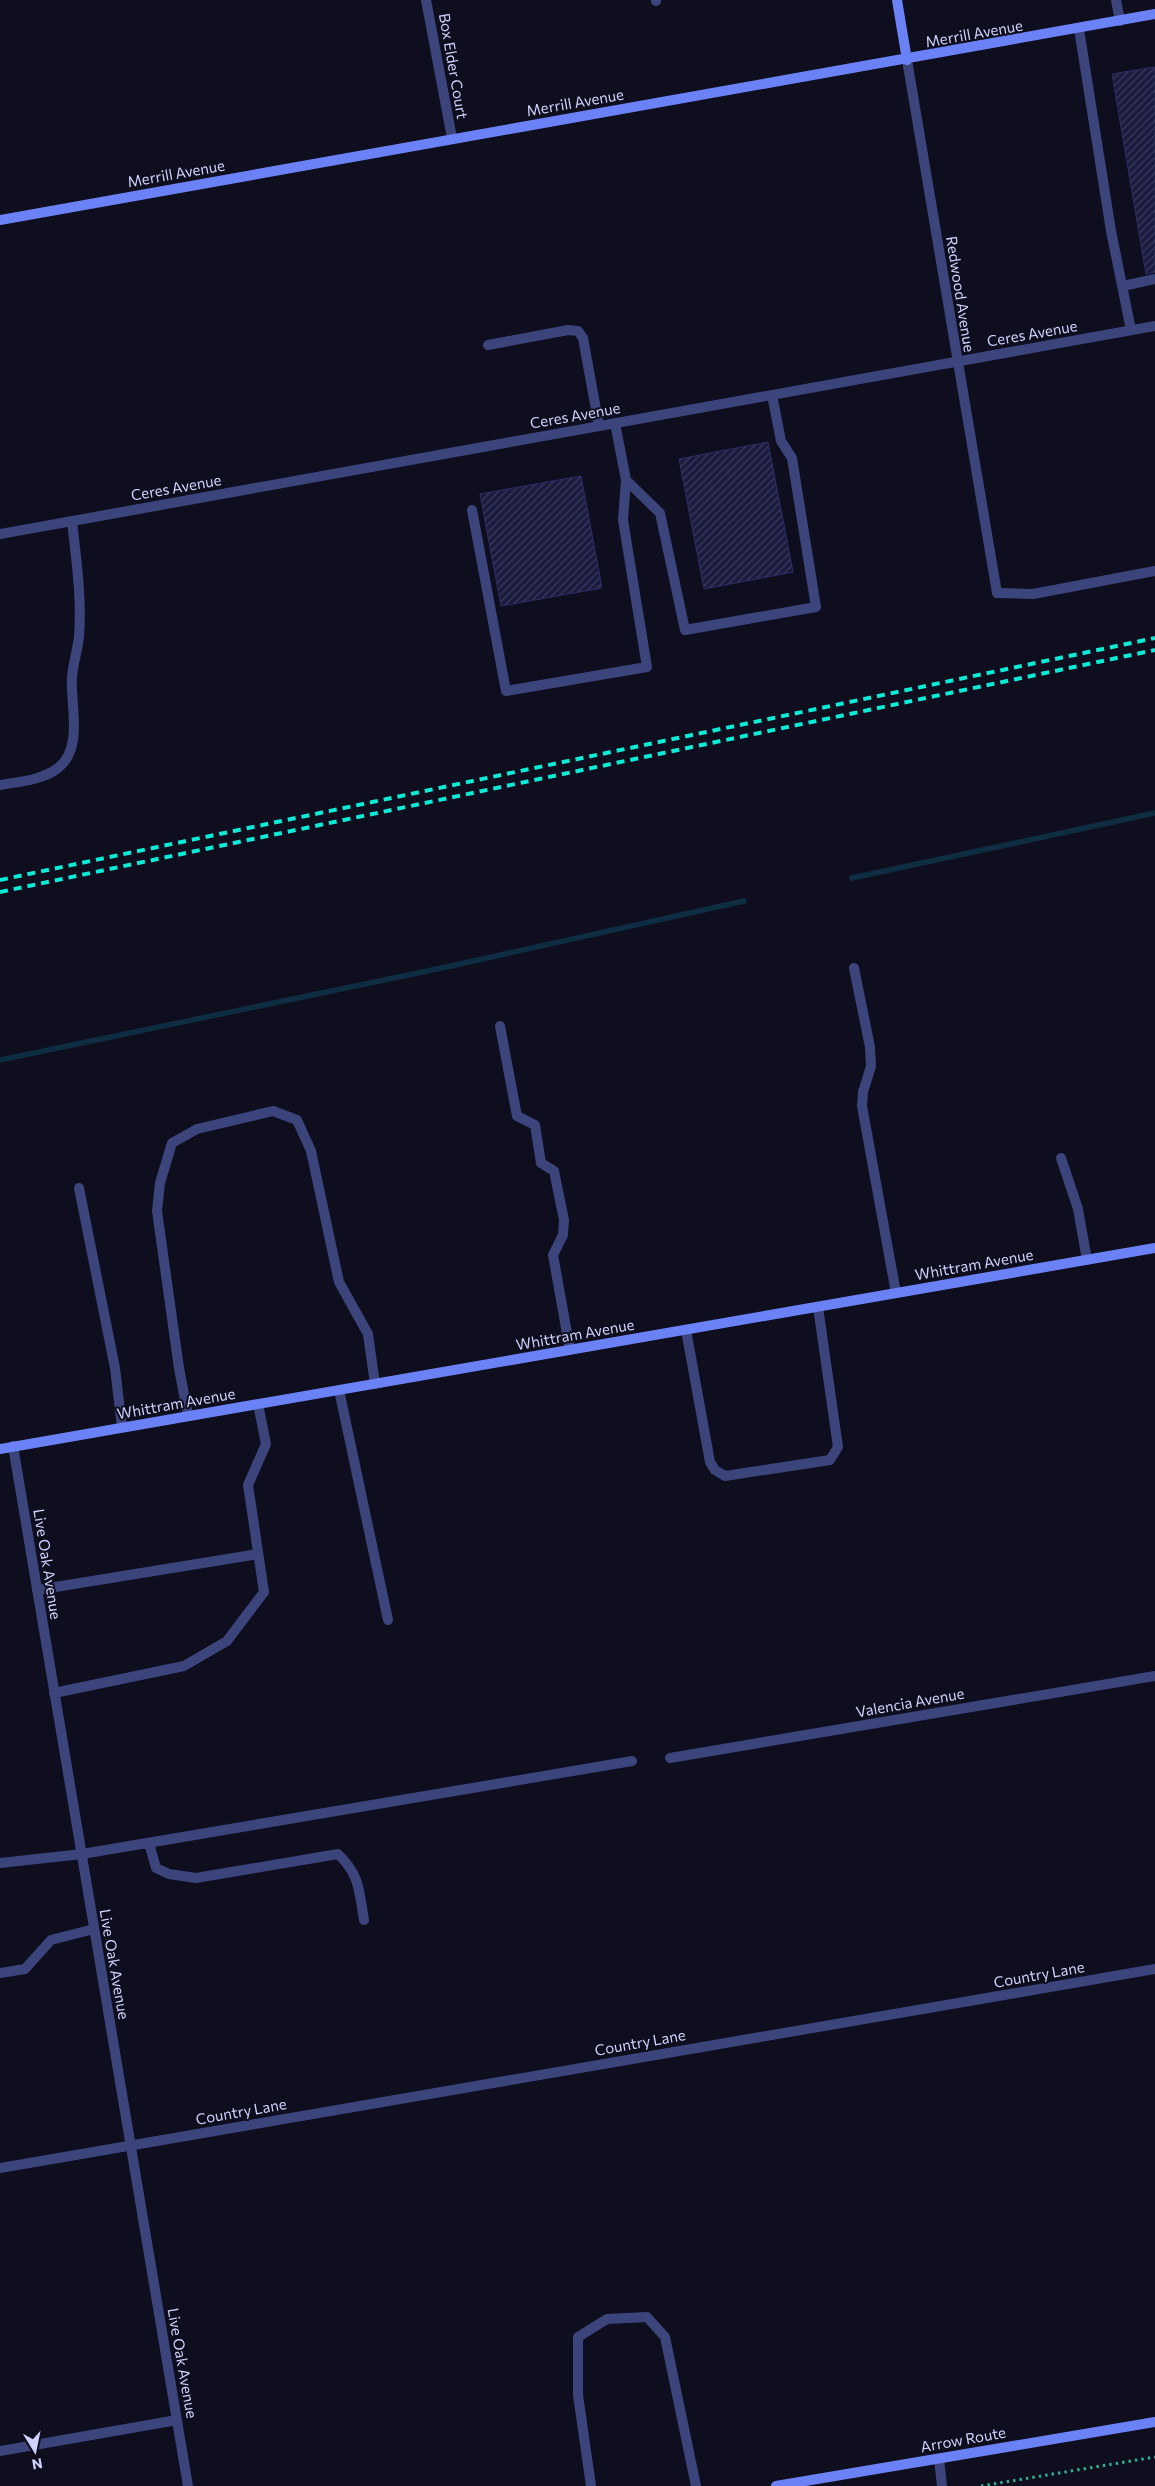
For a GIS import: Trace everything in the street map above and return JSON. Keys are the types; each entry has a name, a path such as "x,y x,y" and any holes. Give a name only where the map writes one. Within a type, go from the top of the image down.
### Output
{"main road":[{"name":"Redwood Avenue","path":"896,0 907,60"},
{"name":"Merrill Avenue","path":"0,220 452,138 907,60 1155,14"},
{"name":"Whittram Avenue","path":"0,1449 1155,1248"},
{"name":"Arrow Route","path":"776,2486 808,2483 1155,2422"}],"street":[{"name":"Box Elder Court","path":"426,0 452,138"},
{"path":"1116,0 1120,21"},
{"path":"1080,29 1111,231 1131,330"},
{"name":"Redwood Avenue","path":"907,60 956,361 997,593 1033,594 1155,571"},
{"path":"1123,286 1155,279"},
{"name":"Ceres Avenue","path":"0,534 1155,326"},
{"path":"488,345 568,330 578,331 583,338 599,426"},
{"path":"626,480 660,513 685,630 816,607 792,458 781,441 772,395"},
{"path":"472,510 506,691 647,667 623,520 626,480 615,423"},
{"path":"0,785 32,779 58,768 69,753 75,728 72,677 79,635 77,567 72,521"},
{"path":"854,968 870,1047 871,1066 862,1092 862,1106 896,1293"},
{"path":"500,1026 517,1116 534,1125 542,1163 554,1170 564,1220 563,1235 552,1255 570,1350"},
{"path":"188,1416 157,1211 160,1183 172,1143 197,1129 273,1111 297,1120 311,1150 339,1282 368,1334 375,1384"},
{"path":"1061,1158 1078,1209 1086,1260"},
{"path":"79,1188 115,1368 122,1428"},
{"path":"686,1330 710,1462 715,1470 725,1476 810,1464 830,1460 838,1447 818,1307"},
{"path":"339,1390 388,1620"},
{"path":"54,1693 184,1666 227,1641 264,1592 248,1485 266,1444 258,1404"},
{"name":"Live Oak Avenue","path":"13,1446 188,2486"},
{"path":"37,1590 258,1554"},
{"name":"Valencia Avenue","path":"670,1758 1155,1676"},
{"path":"0,1863 82,1854 632,1761"},
{"path":"148,1843 156,1868 170,1874 196,1878 338,1854 352,1867 357,1880 364,1920"},
{"path":"0,1973 24,1970 51,1940 94,1929"},
{"name":"Country Lane","path":"130,2145 1155,1969"},
{"path":"0,2168 130,2145"},
{"path":"591,2486 578,2395 578,2336 607,2319 647,2317 665,2337 696,2486"},
{"path":"0,2451 177,2420"},
{"path":"939,2459 942,2486"}],"path":[{"path":"981,2486 1155,2457"}],"building":[{"path":"1155,67 1155,272 1146,274 1112,74"},
{"path":"768,442 793,572 704,589 679,459"},
{"path":"581,476 602,588 501,606 480,494"}],"waterway":[{"path":"852,878 1155,813"},
{"path":"0,1060 437,969 744,901"}],"railway":[{"path":"0,880 1155,638"},
{"path":"0,892 1155,650"}]}
